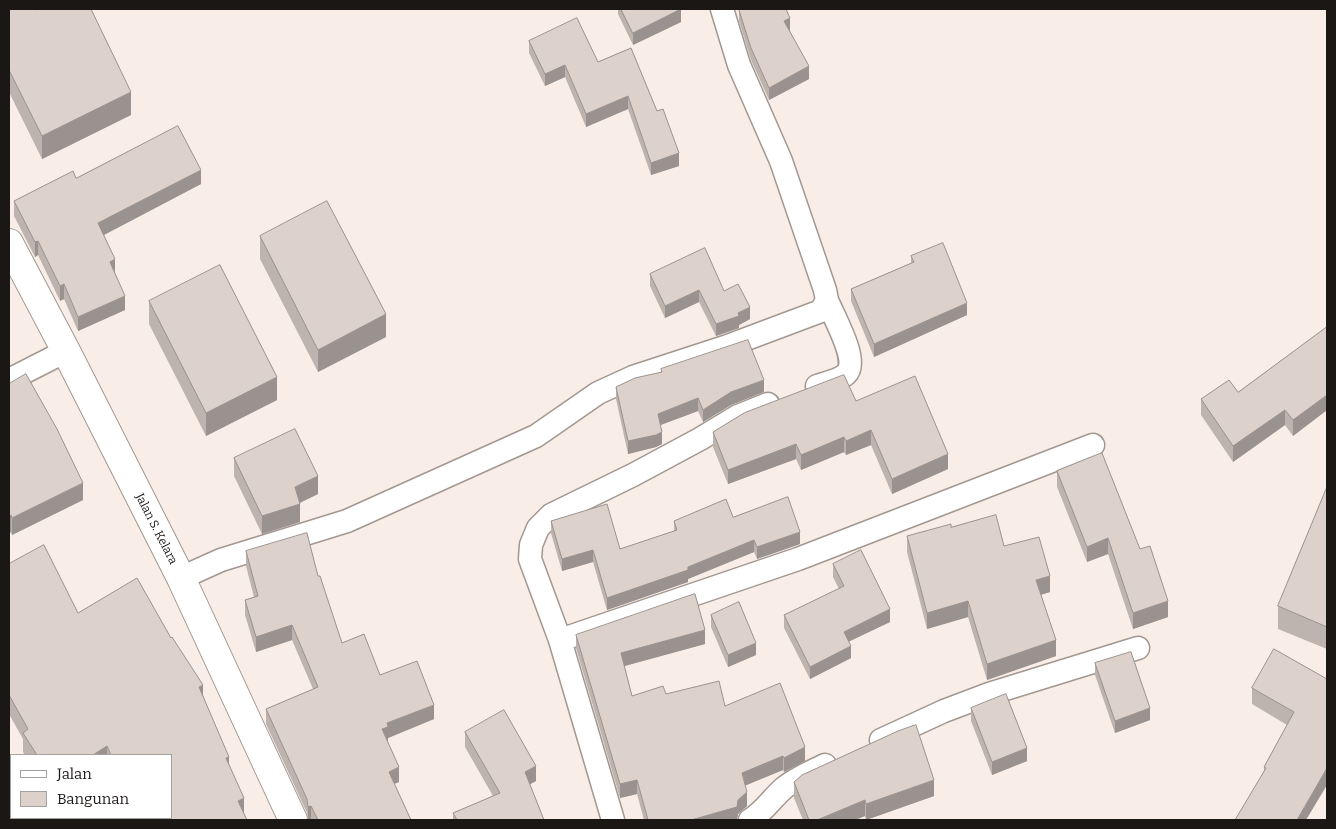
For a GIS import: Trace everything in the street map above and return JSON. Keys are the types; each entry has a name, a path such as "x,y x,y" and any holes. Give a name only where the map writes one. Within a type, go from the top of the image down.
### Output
{"main road":[{"name":"Jalan S. Kelara","path":"9,243 181,578 293,820"}],"street":[{"path":"612,820 560,640 530,559 531,545 538,528 550,515 633,475 738,416 843,376 848,373 851,365 846,344 827,300 781,161 739,65 722,9"},
{"path":"181,578 221,560 347,521 536,436 598,394 615,385 821,311 827,300"},
{"path":"9,380 66,351"},
{"path":"560,640 798,559 1093,446"},
{"path":"866,746 944,711 989,694 1138,648"},
{"path":"750,820 790,784 806,774 841,758"}],"building":[{"path":"9,9 91,9 131,92 42,136 9,70"},
{"path":"621,9 681,9 633,33"},
{"path":"739,9 786,9 790,18 784,21 809,66 769,88 751,48"},
{"path":"577,18 598,62 631,48 657,111 663,109 679,153 651,163 628,96 586,114 565,65 545,74 529,41"},
{"path":"178,126 201,170 98,223 115,259 110,262 125,296 78,317 64,284 60,286 38,241 35,242 14,201 73,171 76,178"},
{"path":"327,201 386,314 318,350 260,236"},
{"path":"943,243 967,303 874,344 851,289 914,262 911,256"},
{"path":"705,248 724,291 738,284 750,307 738,313 739,316 716,324 699,290 665,306 650,274"},
{"path":"220,265 277,377 206,413 149,301"},
{"path":"1327,327 1327,395 1293,420 1285,410 1233,446 1201,399 1229,380 1238,392"},
{"path":"748,340 764,380 731,392 703,410 698,398 658,414 662,432 628,441 616,387 635,378 662,372 661,369"},
{"path":"26,374 57,429 83,483 12,518 11,515 9,517 9,384"},
{"path":"844,375 856,401 915,376 948,454 892,479 871,430 846,441 844,437 801,455 796,444 728,470 713,432 744,413"},
{"path":"295,429 318,476 295,487 300,504 262,516 234,458"},
{"path":"1102,453 1140,549 1150,546 1168,601 1133,613 1108,538 1087,547 1057,471"},
{"path":"1327,487 1327,627 1278,606"},
{"path":"788,497 800,532 757,547 754,540 688,567 688,570 607,598 593,550 562,559 551,521 607,504 620,549 677,530 674,521 726,499 733,517"},
{"path":"996,515 1004,546 1039,537 1050,576 1036,580 1056,640 987,664 968,601 927,613 907,536 951,524 951,527"},
{"path":"307,533 318,576 320,576 342,643 364,634 380,675 417,661 434,705 387,723 388,727 382,729 399,767 389,772 411,820 318,820 311,806 308,807 307,799 266,709 318,687 292,625 256,637 245,600 258,596 246,551"},
{"path":"44,545 78,613 137,578 171,638 203,685 199,687 229,757 226,758 244,798 238,801 247,820 139,820 172,819 172,754 111,754 107,746 95,754 36,754 23,733 28,729 9,695 9,564"},
{"path":"861,550 890,609 844,632 851,646 810,667 784,615 844,586 833,564"},
{"path":"695,594 705,630 621,653 632,696 663,686 666,694 719,681 725,706 780,683 805,747 784,758 783,756 742,773 747,792 738,800 737,807 691,820 648,820 637,780 620,784 576,635"},
{"path":"739,602 756,643 728,655 711,615"},
{"path":"1274,649 1327,679 1327,768 1297,820 1235,820 1266,768 1264,767 1294,712 1252,688"},
{"path":"1131,652 1150,708 1115,721 1095,663"},
{"path":"1006,694 1027,748 992,762 971,708"},
{"path":"504,710 536,766 525,772 544,820 457,820 453,813 500,793 465,732"},
{"path":"916,725 934,780 866,804 865,800 817,820 809,820 794,782 802,775 898,731"},
{"path":"9,800 10,819 23,820 9,820"}]}
